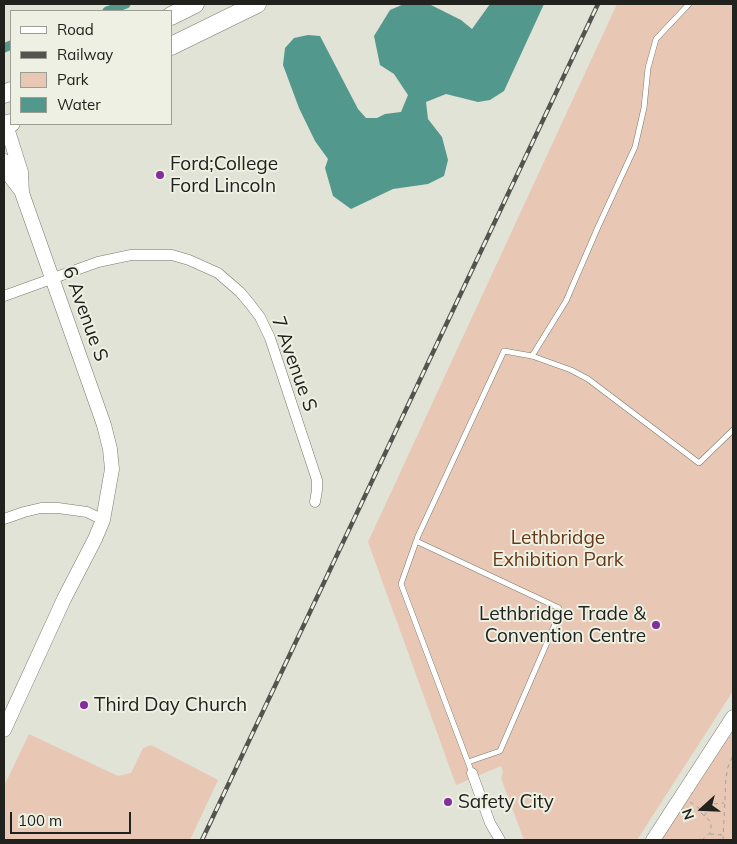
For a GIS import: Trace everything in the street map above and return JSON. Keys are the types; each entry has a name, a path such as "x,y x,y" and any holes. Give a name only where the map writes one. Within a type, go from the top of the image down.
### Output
{"highway":[{"path":"172,16 195,4"},
{"path":"172,46 257,4"}],"street":[{"name":"6 Avenue S","path":"6,124 21,172 22,193"},
{"name":"6 Avenue S","path":"4,162 9,175 22,193 97,404 110,449 112,469 103,520 95,540 64,599 4,730"},
{"name":"7 Avenue S","path":"4,296 52,278 132,254 172,255 205,266 240,292 260,317 270,338 317,480 315,502"},
{"path":"4,519 41,508 58,508 87,512 103,520"},
{"path":"653,840 733,717"},
{"path":"472,773 490,822 500,840"}],"lane":[{"path":"532,356 566,301 635,147 644,108 648,68 656,39 689,4"},
{"path":"472,773 401,584 416,541 504,351 532,356 571,370 588,379 699,463 733,430"},
{"path":"416,541 559,608 560,615 500,751 468,762"}],"path":[{"path":"723,840 728,767 733,755"},
{"path":"681,796 698,808 710,820 712,826 710,834 702,840"},
{"path":"704,816 713,804 725,803"},
{"path":"710,834 723,835"}],"green space":[{"name":"Lethbridge Exhibition Park","path":"617,4 733,4 733,691 637,840 524,840 501,778 503,772 501,766 456,785 368,542"},
{"path":"733,717 733,840 653,840"},
{"path":"29,734 118,776 131,773 143,748 151,745 218,780 190,840 4,840 4,786"}],"water":[{"path":"404,4 429,4 461,20 472,29 490,4 544,4 504,91 490,100 478,102 446,94 426,102 428,119 442,137 448,160 444,176 428,184 393,189 351,209 333,196 325,168 328,159 315,141 299,108 283,65 285,48 294,38 308,35 320,36 358,109 366,118 377,118 385,114 401,112 408,95 394,74 380,65 374,36 390,10"}],"waterway":[{"path":"110,10 126,4"},
{"path":"4,48 10,45"}],"railway":[{"path":"202,840 598,4"}],"place":[{"name":"Ford;College Ford Lincoln","path":"160,175"},
{"name":"Lethbridge Trade & Convention Centre","path":"656,625"},
{"name":"Third Day Church","path":"84,705"},
{"name":"Safety City","path":"448,802"}]}
